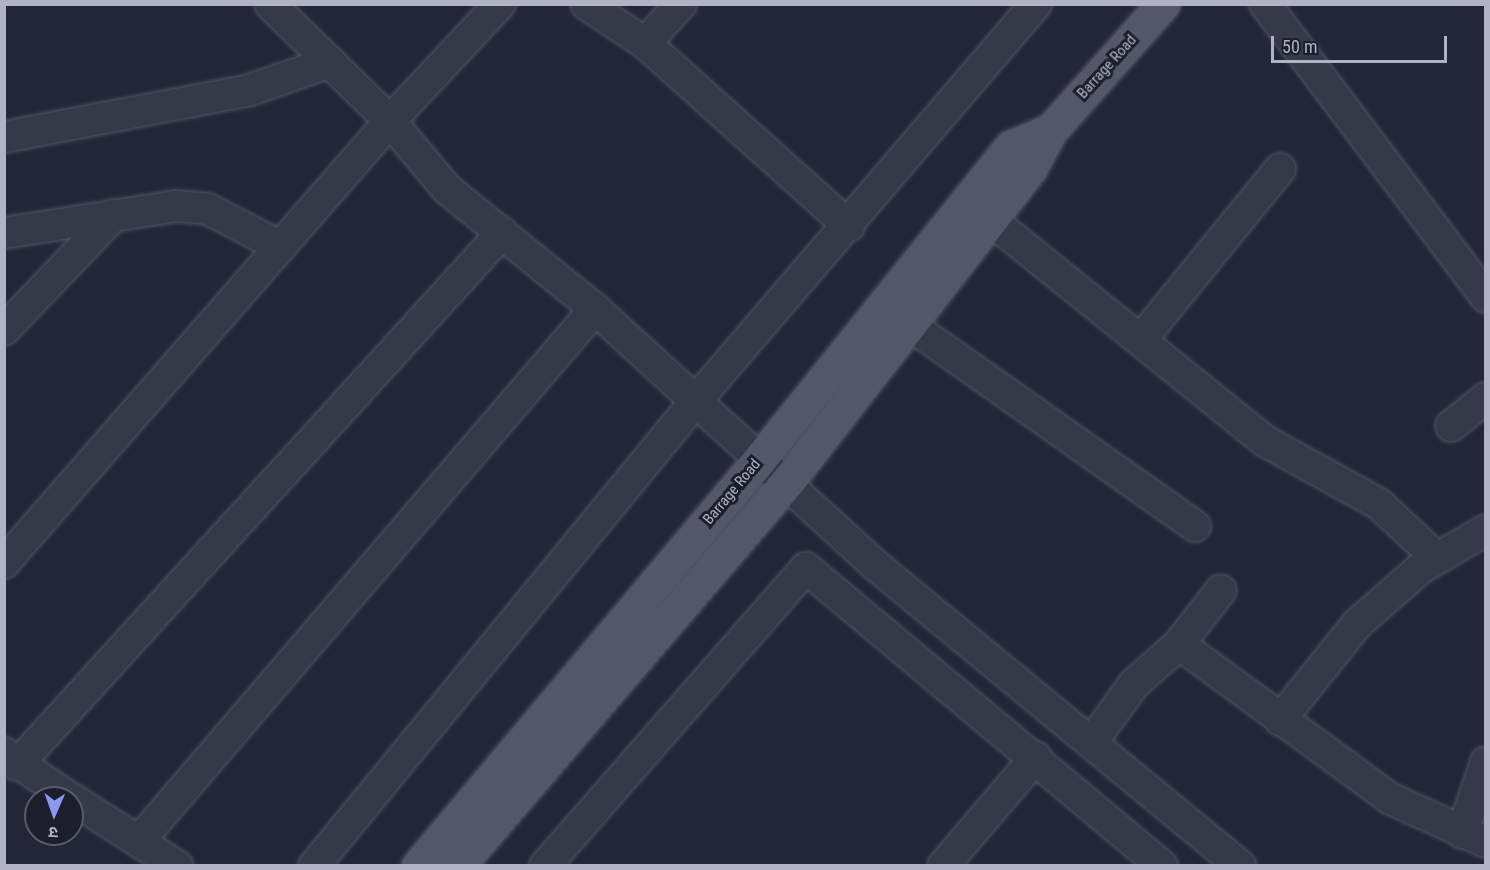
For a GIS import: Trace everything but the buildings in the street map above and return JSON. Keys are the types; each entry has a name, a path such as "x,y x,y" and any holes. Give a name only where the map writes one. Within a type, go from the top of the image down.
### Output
{"main road":[{"name":"Barrage Road","path":"458,866 787,482 991,220 1051,130 1164,4"},
{"name":"Barrage Road","path":"418,866 759,460 1011,147 1051,130"}],"street":[{"path":"270,4 390,121 447,189 595,309 694,403 787,482 874,564 1240,866"},
{"path":"4,563 390,121 500,4"},
{"path":"586,4 645,43 849,226"},
{"path":"645,43 681,4"},
{"path":"314,866 694,403 849,226 1036,4"},
{"path":"1265,4 1485,297"},
{"path":"4,137 250,90 330,62"},
{"path":"1143,338 1280,169"},
{"path":"4,233 176,206 208,209 280,247"},
{"path":"4,330 114,215"},
{"path":"991,220 1143,338 1265,441 1379,504 1437,558"},
{"path":"52,786 11,759 502,233"},
{"path":"139,841 595,309"},
{"path":"910,325 1195,526"},
{"path":"1450,426 1485,398"},
{"path":"1280,720 1357,624 1437,558 1485,530"},
{"path":"545,866 806,568 1036,757 1162,866"},
{"path":"1092,742 1134,684 1179,644 1221,590"},
{"path":"1179,644 1391,799 1475,846 1485,762"},
{"path":"943,866 1036,757"},
{"path":"84,807 177,866"}]}
